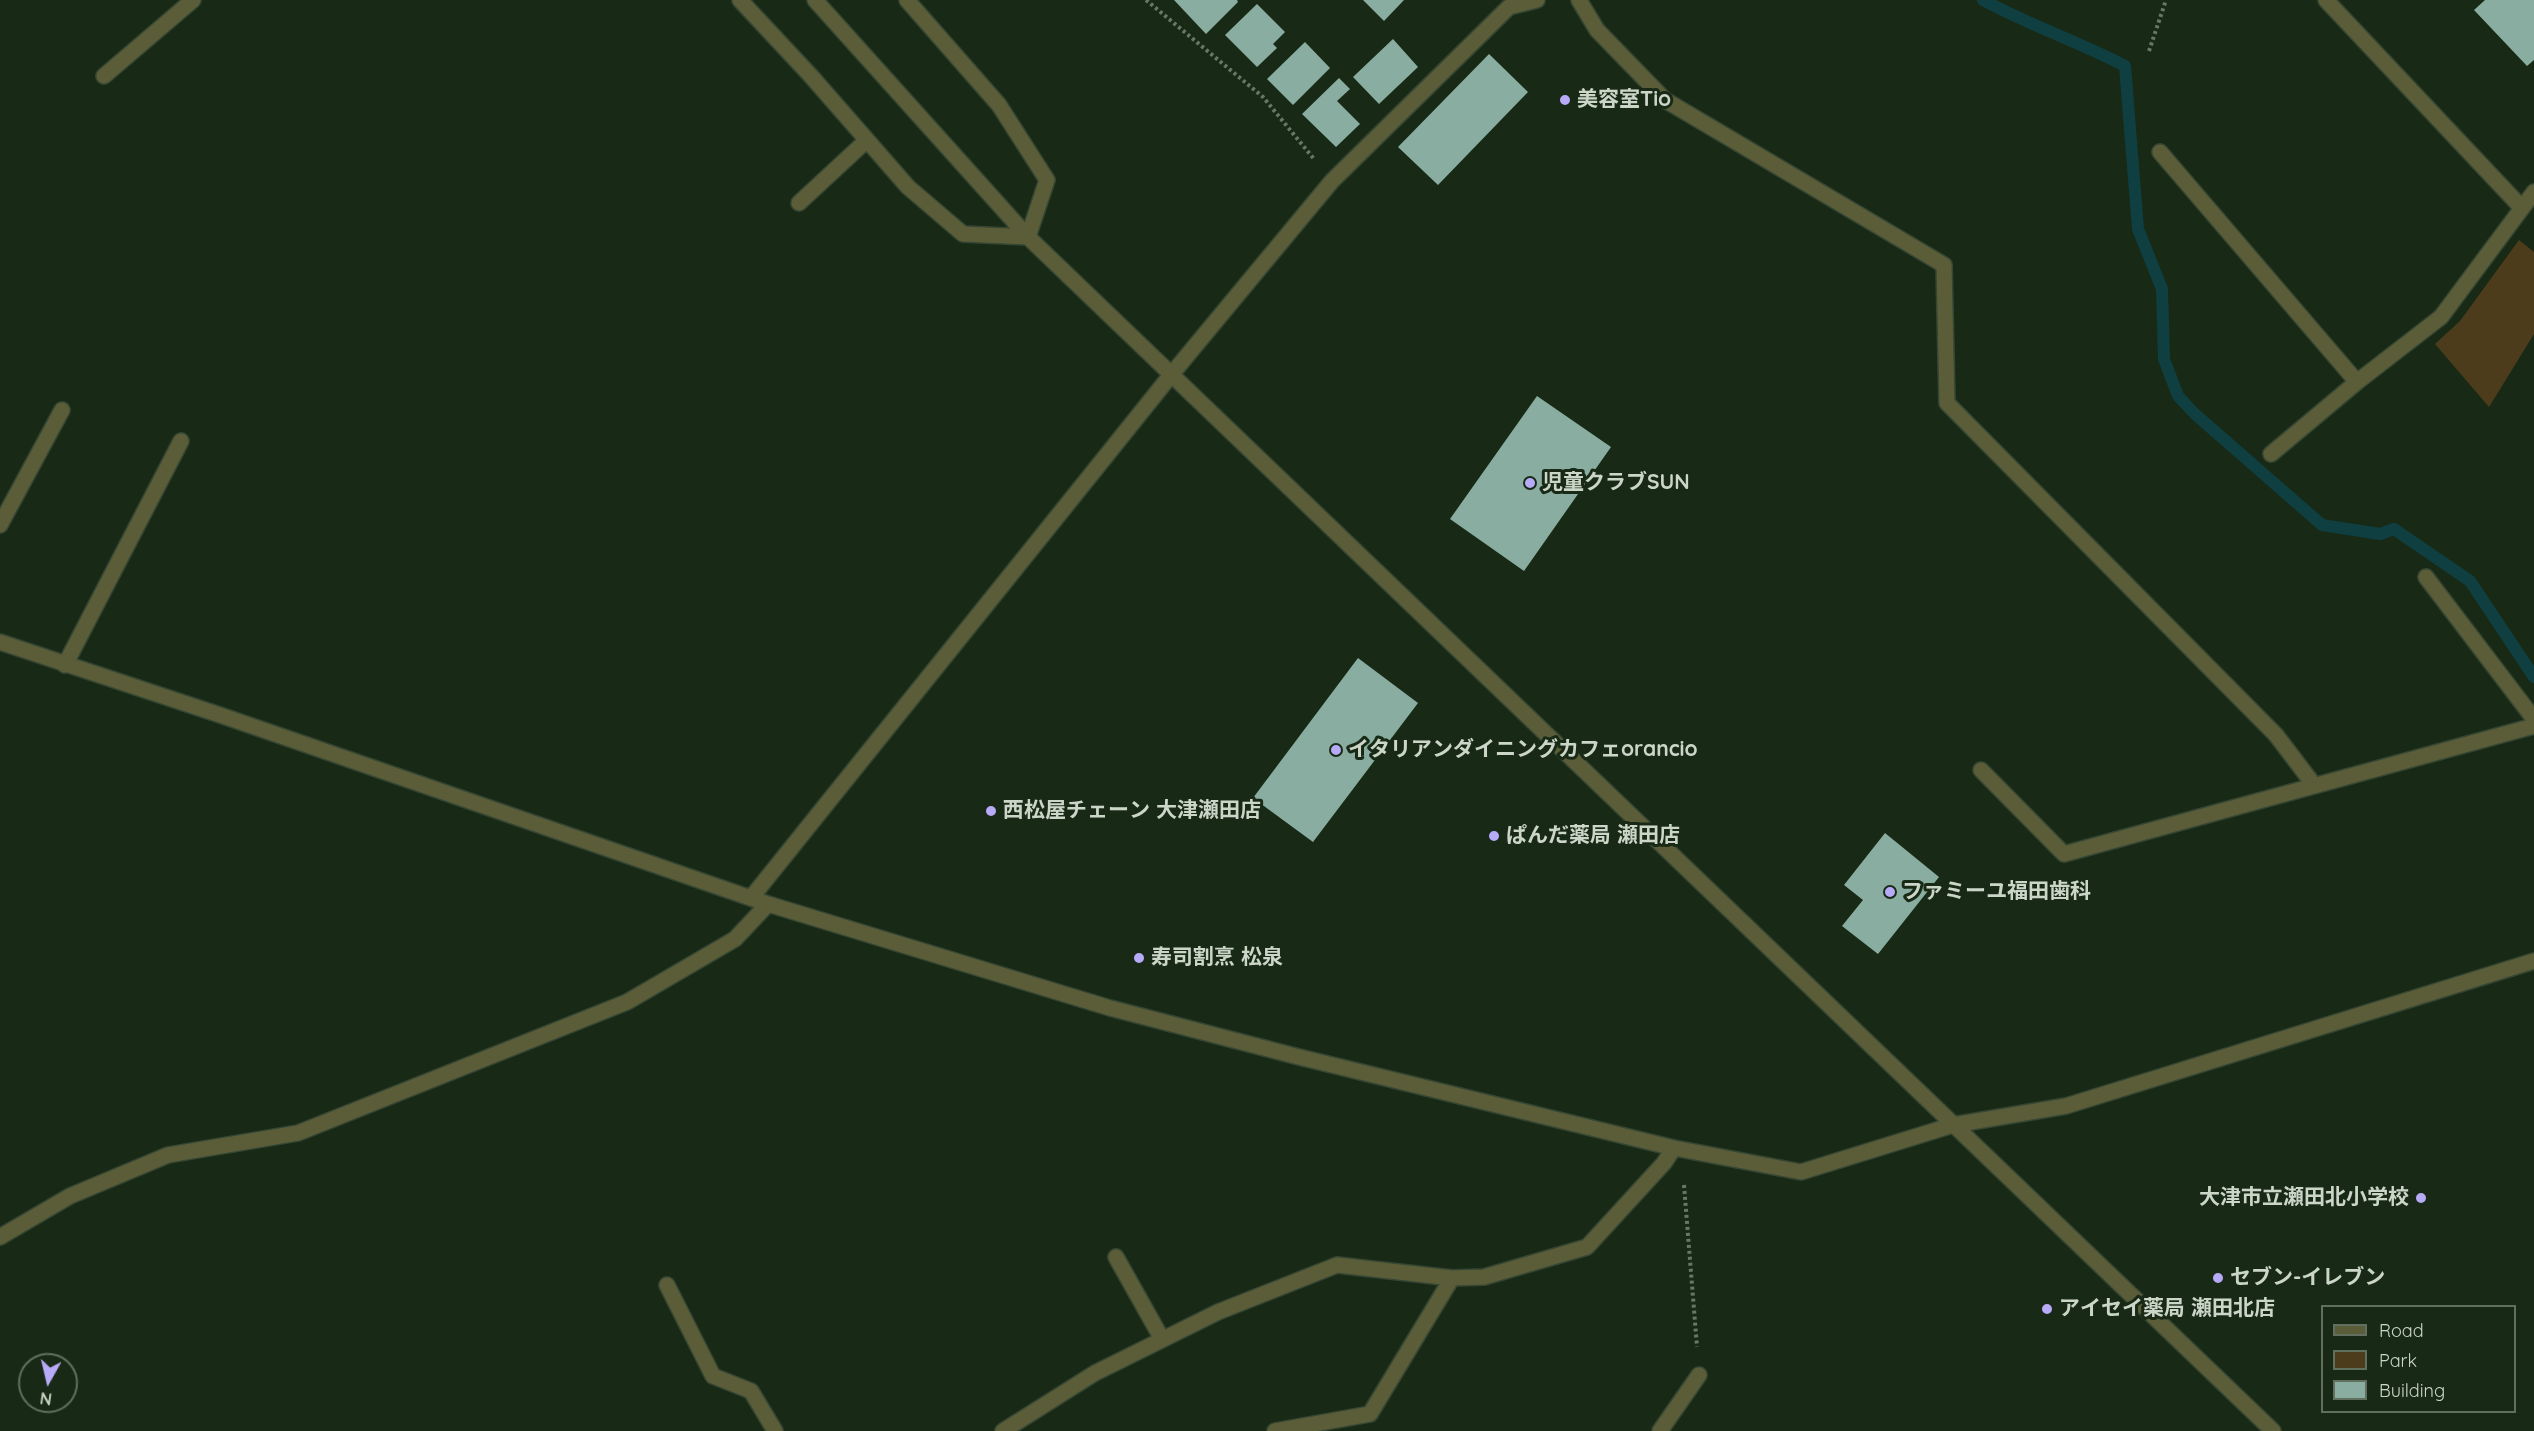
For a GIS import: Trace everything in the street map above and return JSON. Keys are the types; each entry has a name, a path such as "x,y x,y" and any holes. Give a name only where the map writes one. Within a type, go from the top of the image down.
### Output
{"street":[{"path":"104,76 193,0"},
{"path":"740,0 811,76 908,187 963,234 1028,237"},
{"path":"815,0 1028,237 2273,1431"},
{"path":"907,0 999,105 1047,180 1028,237"},
{"path":"751,898 1172,375 1332,181 1509,7 1537,0"},
{"path":"1579,0 1597,30 1665,100 1944,266 1947,403 2276,735 2314,785"},
{"path":"2326,0 2521,207"},
{"path":"799,203 867,140"},
{"path":"2160,152 2356,382"},
{"path":"2271,454 2356,382 2441,317 2534,192"},
{"path":"0,525 62,410"},
{"path":"65,665 181,441"},
{"path":"2426,577 2534,719"},
{"path":"0,642 768,904 1121,1011 1299,1057 1674,1148 1801,1172 1953,1125 2066,1106 2534,961"},
{"path":"1981,770 2064,854 2534,726"},
{"path":"0,1237 70,1197 168,1155 298,1133 627,1002 735,939 768,904"},
{"path":"1003,1431 1095,1373 1218,1312 1337,1265 1452,1278 1484,1277 1587,1247 1664,1163 1674,1148"},
{"path":"1116,1257 1162,1340"},
{"path":"1275,1431 1370,1414 1452,1278"},
{"path":"667,1285 713,1376 751,1391 775,1431"},
{"path":"1660,1431 1700,1375"}],"path":[{"path":"1146,0 1263,97 1332,181"},
{"path":"2149,51 2166,0"},
{"path":"1664,1163 1683,1177 1700,1375"}],"green space":[{"path":"2519,240 2534,252 2534,334 2489,407 2435,344 2460,321"}],"building":[{"path":"1174,0 1237,0 1238,2 1206,34"},
{"path":"1363,0 1404,0 1384,21"},
{"path":"2485,0 2534,0 2534,60 2527,66 2474,10"},
{"path":"1257,4 1285,32 1273,44 1277,48 1257,67 1225,35"},
{"path":"1393,39 1418,67 1379,104 1353,77"},
{"path":"1305,42 1330,68 1293,105 1267,79"},
{"path":"1489,54 1528,92 1438,185 1398,147"},
{"path":"1339,78 1350,89 1337,101 1360,124 1336,147 1302,114"},
{"name":"児童クラブSUN","path":"1537,396 1611,447 1524,571 1450,519"},
{"name":"イタリアンダイニングカフェorancio","path":"1358,658 1418,703 1313,842 1253,798"},
{"name":"ファミーユ福田歯科","path":"1885,833 1939,877 1878,954 1842,926 1863,900 1844,885"}],"waterway":[{"path":"1983,0 2125,66 2138,229 2162,289 2164,359 2178,396 2195,414 2322,525 2380,534 2394,529 2470,581 2534,677"}],"place":[{"name":"美容室Tio","path":"1565,100"},
{"name":"児童クラブSUN","path":"1530,483"},
{"name":"イタリアンダイニングカフェorancio","path":"1336,750"},
{"name":"西松屋チェーン 大津瀬田店","path":"991,811"},
{"name":"ぱんだ薬局 瀬田店","path":"1494,836"},
{"name":"ファミーユ福田歯科","path":"1890,892"},
{"name":"寿司割烹 松泉","path":"1139,958"},
{"name":"大津市立瀬田北小学校","path":"2421,1198"},
{"name":"セブン-イレブン","path":"2218,1278"},
{"name":"アイセイ薬局 瀬田北店","path":"2047,1309"}]}
